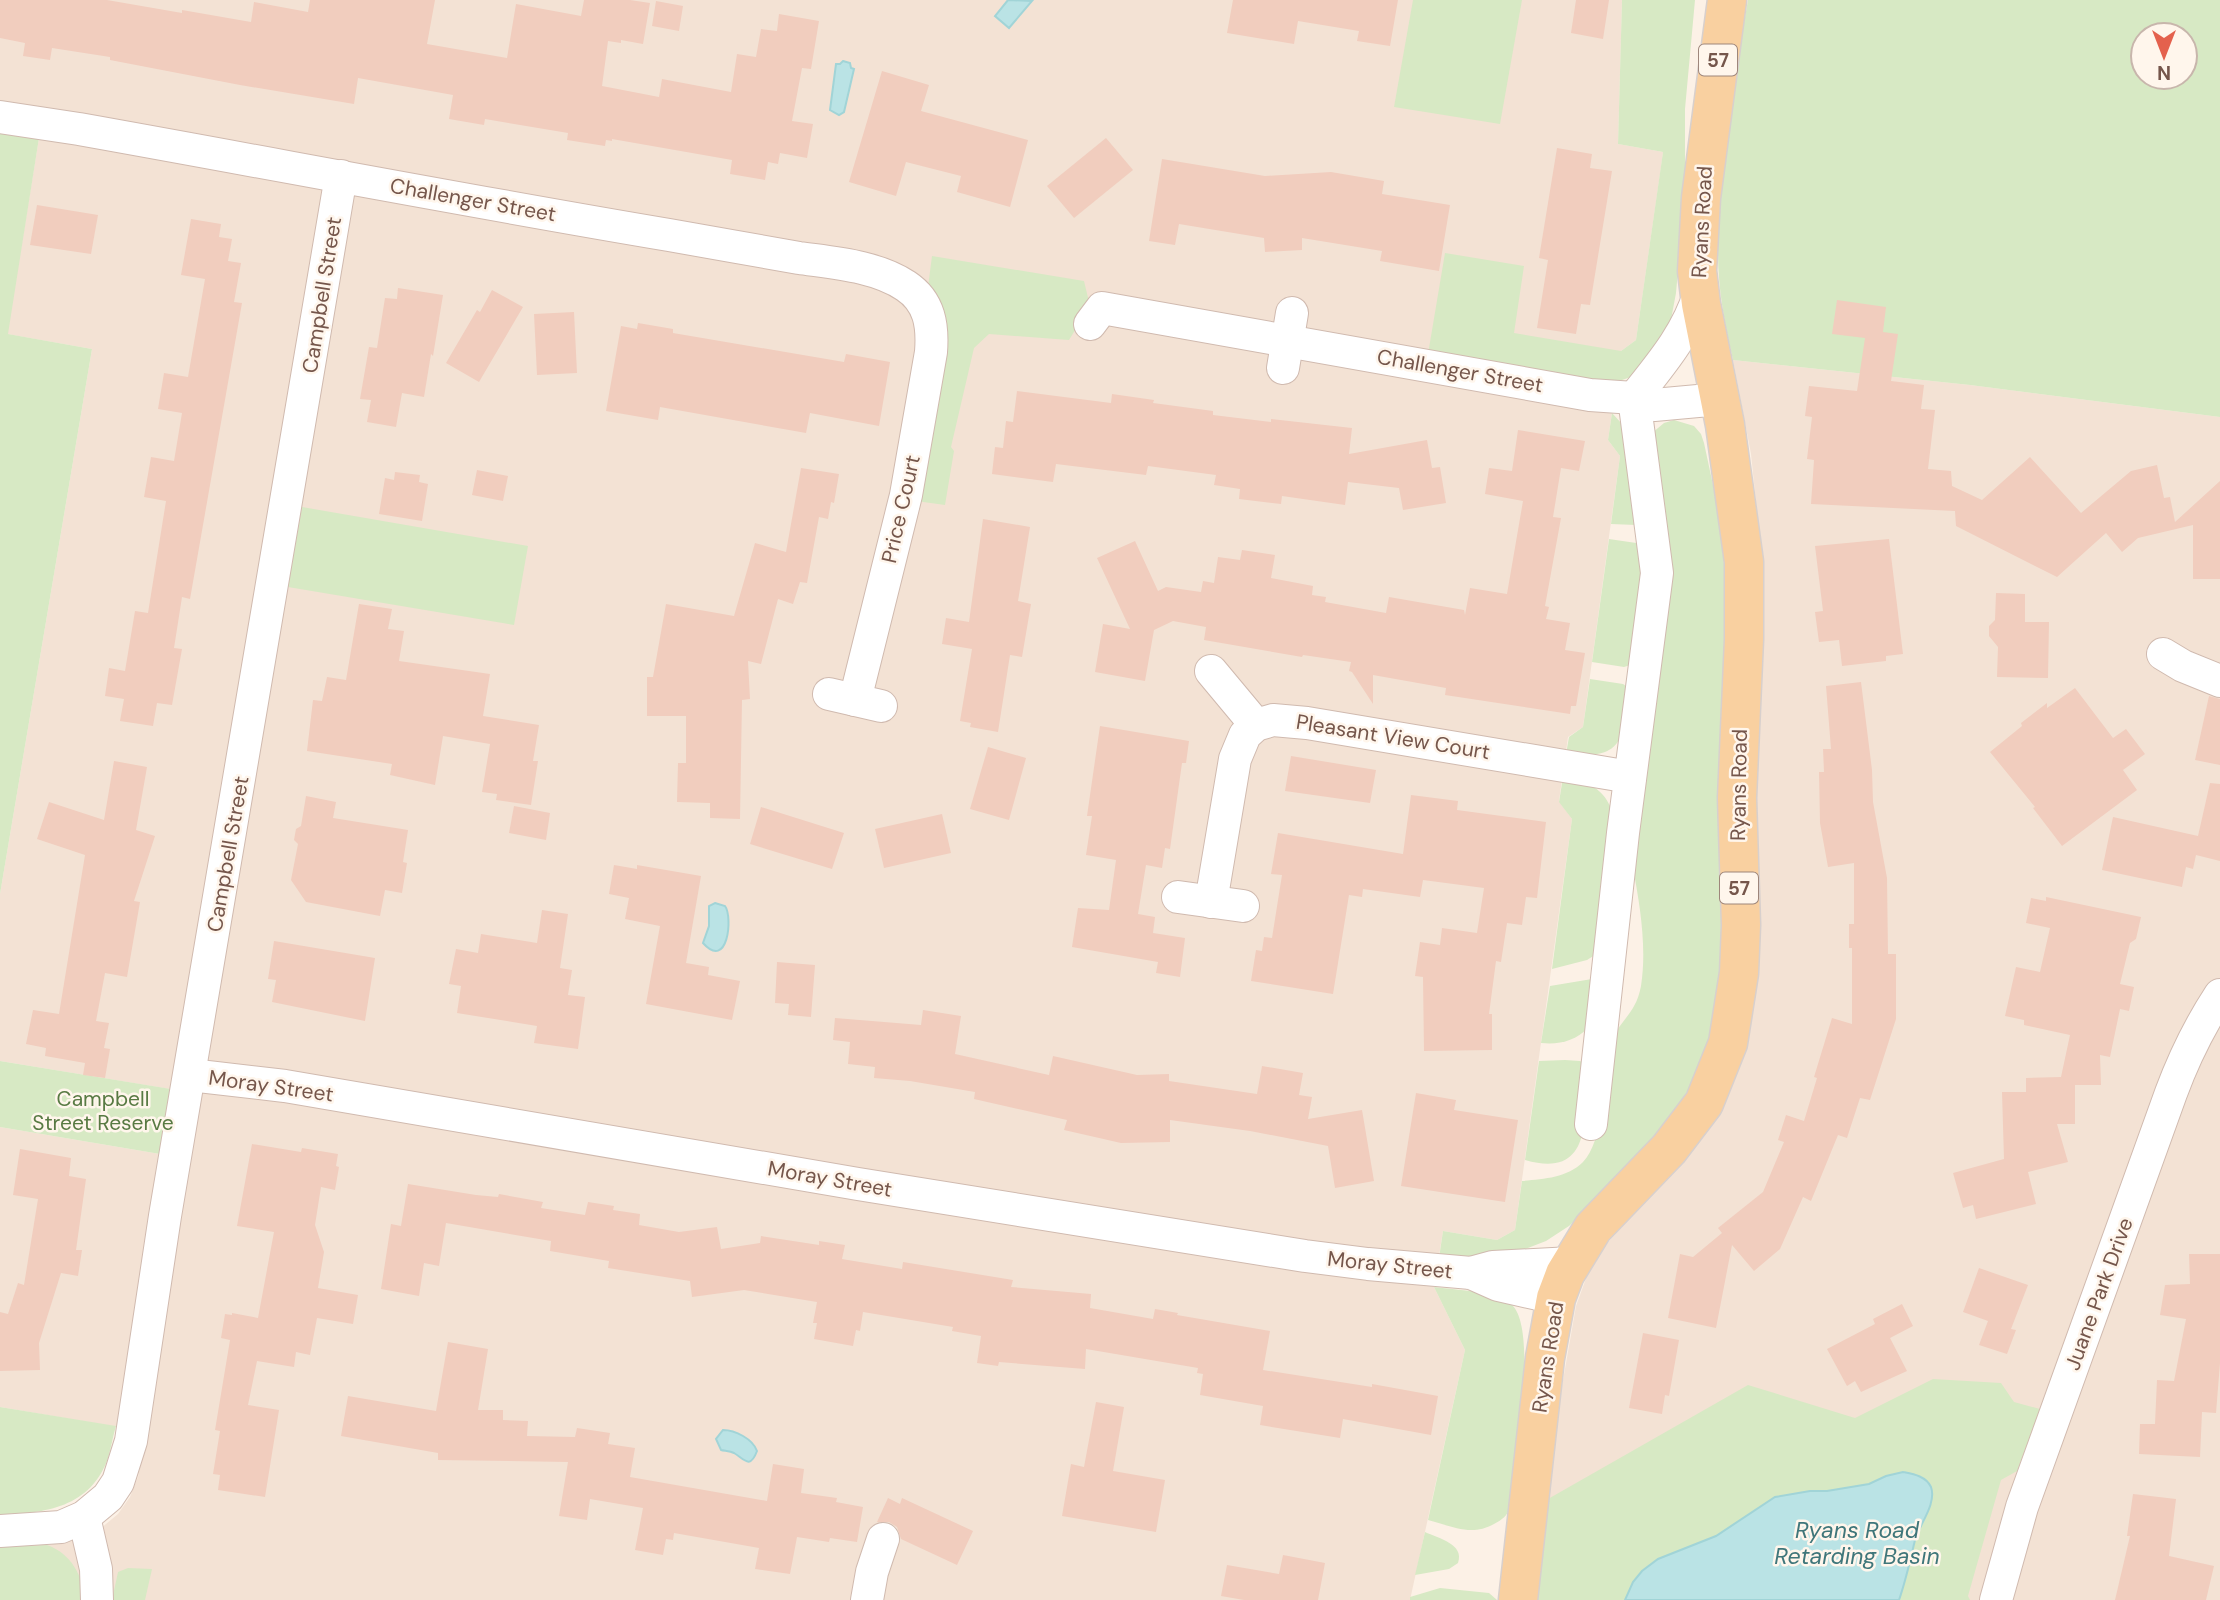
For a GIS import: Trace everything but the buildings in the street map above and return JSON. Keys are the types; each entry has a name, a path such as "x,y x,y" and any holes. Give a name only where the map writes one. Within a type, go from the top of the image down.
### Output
{"main road":[{"name":"Ryans Road","path":"1518,1600 1545,1358 1556,1298 1572,1263 1593,1228 1669,1149 1704,1103 1728,1043 1740,973 1737,797 1744,575 1740,529 1698,271 1698,225 1709,120 1727,0"}],"street":[{"name":"Challenger Street","path":"0,117 870,271 907,286 922,302 929,316"},
{"name":"Campbell Street","path":"84,1517 108,1497 118,1482 131,1441 165,1216 341,176"},
{"path":"1591,1124 1630,777 1657,573 1634,398 1679,339 1700,292"},
{"name":"Challenger Street","path":"1096,307 1590,395 1634,398 1654,405 1718,388"},
{"name":"Price Court","path":"855,700 911,471 931,352 929,316"},
{"path":"2163,654 2183,666 2220,681"},
{"path":"1211,671 1256,725 1245,735 1235,759 1211,902"},
{"name":"Pleasant View Court","path":"1256,725 1273,720 1307,723 1630,777"},
{"path":"1178,897 1243,906"},
{"name":"Juane Park Drive","path":"1996,1600 2022,1507 2171,1093 2196,1035 2220,995"},
{"name":"Moray Street","path":"190,1075 285,1086 832,1180 1305,1256 1471,1273 1497,1285 1556,1298"},
{"name":"Moray Street","path":"1471,1273 1493,1267 1572,1263"},
{"path":"0,1531 61,1527 84,1517 94,1562 97,1600"},
{"path":"867,1600 872,1572 883,1539"}],"shaded area":[{"path":"0,0 1622,0 1618,144 1663,152 1636,340 1621,351 1608,440 1620,456 1583,727 1568,737 1559,801 1572,819 1515,1230 1497,1240 1443,1231 1434,1287 1465,1350 1410,1600 0,1600 0,1547 49,1545 75,1540 100,1529 118,1514 130,1497 138,1477 147,1432 0,1407 0,1127 160,1154 170,1089 0,1061 0,894 92,349 7,334 39,138 0,133"},
{"path":"1733,360 1970,385 2220,417 2220,1600 1537,1600 1558,1409 1576,1306 1588,1273 1603,1248 1684,1156 1753,812 1761,550 1751,454"}],"green space":[{"path":"1413,0 1522,0 1500,124 1394,107"},
{"path":"1622,0 1695,0 1685,109 1685,192 1676,293 1670,325 1640,371 1610,384 1428,354 1445,253 1524,266 1514,333 1621,351 1636,340 1663,152 1618,144"},
{"path":"1748,0 2220,0 2220,417 1970,385 1733,360 1719,281 1718,254 1728,127"},
{"path":"0,133 39,138 8,334 92,349 0,894"},
{"path":"932,256 1084,281 1090,306 1069,340 989,334 974,348 951,447 954,451 945,505 916,501"},
{"path":"1612,413 1622,424 1636,525 1611,524 1620,456 1608,440"},
{"path":"1674,420 1694,426 1704,443 1716,499 1726,579 1725,945 1709,1043 1689,1089 1659,1133 1614,1183 1569,1226 1546,1241 1523,1250 1439,1258 1443,1231 1497,1240 1515,1230 1522,1181 1562,1175 1577,1167 1590,1153 1602,1113 1612,1040 1639,995 1643,972 1643,942 1633,868 1652,433 1664,423"},
{"path":"302,507 528,546 514,625 288,587"},
{"path":"1609,539 1643,544 1645,557 1634,664 1624,667 1592,662"},
{"path":"1590,679 1623,684 1630,689 1622,733 1611,749 1586,755 1566,754 1569,737 1583,727"},
{"path":"1563,777 1597,789 1611,808 1598,953 1587,960 1552,969 1572,819 1559,802"},
{"path":"1592,979 1588,1028 1566,1041 1541,1043 1550,986"},
{"path":"1565,1060 1585,1064 1586,1101 1582,1137 1575,1151 1564,1160 1548,1164 1525,1160 1539,1061"},
{"name":"Campbell Street Reserve","path":"0,1061 171,1089 160,1154 0,1127"},
{"path":"1434,1287 1475,1292 1506,1300 1520,1319 1524,1342 1523,1402 1510,1508 1500,1521 1477,1530 1461,1529 1428,1520 1465,1350"},
{"path":"1933,1379 2001,1383 2014,1402 2040,1409 2017,1471 2001,1480 1968,1596 1970,1600 1537,1600 1548,1499 1748,1385 1855,1418"},
{"path":"0,1407 116,1426 108,1458 90,1487 78,1497 49,1509 0,1514"},
{"path":"1425,1532 1454,1546 1458,1551 1458,1563 1449,1569 1415,1575"},
{"path":"47,1545 63,1554 74,1567 86,1600 0,1600 0,1547"},
{"path":"128,1568 152,1569 145,1600 112,1600 118,1572"},
{"path":"1440,1588 1489,1593 1497,1600 1410,1600 1410,1597"}],"water":[{"path":"1008,0 1032,1 1009,28 995,16"},
{"path":"843,61 850,63 854,69 844,112 839,115 830,110 836,64"},
{"path":"715,903 725,906 728,920 726,939 718,951 711,950 703,943 709,926 709,906"},
{"path":"723,1430 738,1433 752,1443 757,1451 752,1460 749,1462 734,1453 721,1450 716,1439"},
{"name":"Ryans Road Retarding Basin","path":"1903,1472 1926,1480 1931,1487 1932,1500 1915,1540 1899,1600 1625,1600 1633,1582 1658,1559 1716,1536 1775,1497 1869,1484"}]}
